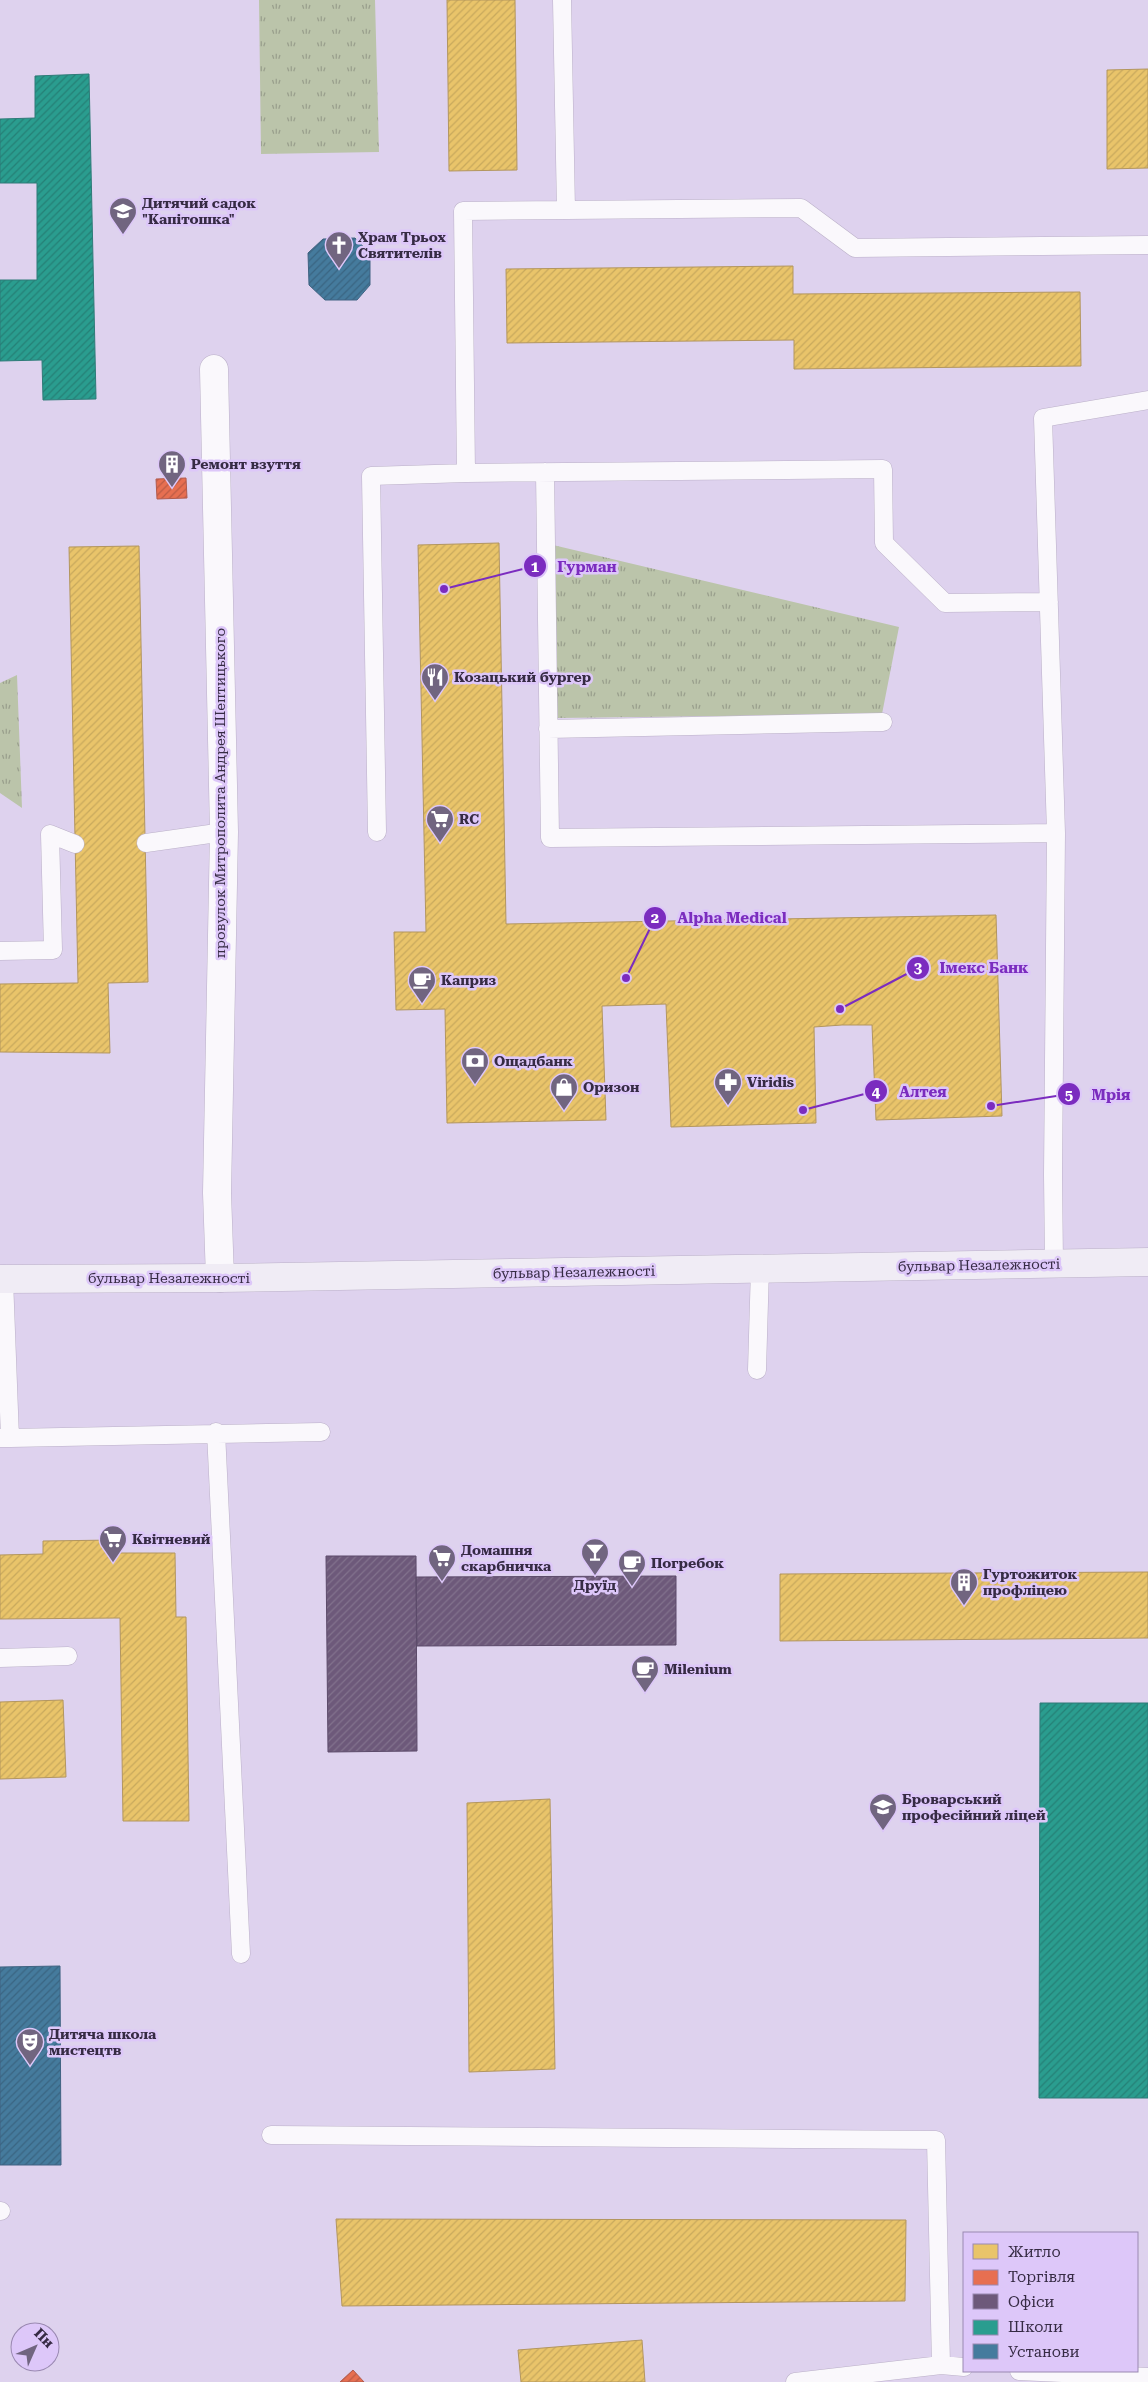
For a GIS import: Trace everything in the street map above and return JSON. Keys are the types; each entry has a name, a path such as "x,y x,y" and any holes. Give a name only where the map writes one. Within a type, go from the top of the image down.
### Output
{"main road":[{"name":"бульвар Незалежності","path":"2,1279 220,1278 1148,1262"}],"street":[{"name":"провулок Митрополита Андрея Шептицького","path":"214,369 224,832 217,1194 220,1278"}],"lane":[{"path":"562,0 566,210"},
{"path":"466,473 463,211 801,208 854,248 1148,245"},
{"path":"1054,1264 1056,833 1043,418 1148,400"},
{"path":"377,832 371,476 466,473 883,469 884,543 945,603 1049,602"},
{"path":"545,472 550,838 1056,833"},
{"path":"548,729 883,722"},
{"path":"146,843 224,832"},
{"path":"0,951 53,950 50,834 75,844"},
{"path":"757,1370 760,1268"},
{"path":"2,1279 5,1438 216,1432 321,1432"},
{"path":"216,1432 241,1954"},
{"path":"0,1658 68,1656"},
{"path":"271,2135 936,2140 940,2365"},
{"path":"795,2382 940,2365 963,2367"},
{"path":"1023,2372 1036,2377 1148,2377"}],"green space":[{"path":"259,0 375,0 379,152 261,154"},
{"path":"553,545 899,627 882,714 557,718"},
{"path":"17,675 22,808 0,793 0,683"}],"building: Житло":[{"path":"447,0 515,0 517,170 449,171"},
{"path":"1148,69 1148,168 1107,169 1107,70"},
{"path":"793,266 793,294 1080,292 1081,366 794,369 794,340 507,343 506,269"},
{"path":"499,543 506,924 996,915 1002,1116 876,1120 872,1025 842,1025 814,1027 816,1123 671,1127 666,1004 602,1006 606,1120 447,1123 445,1009 396,1010 394,932 426,932 418,545"},
{"path":"139,546 148,982 108,983 110,1053 0,1052 0,984 78,983 69,547"},
{"path":"114,1540 114,1553 175,1553 176,1617 186,1617 189,1821 123,1821 120,1618 0,1619 0,1555 43,1554 43,1541"},
{"name":"Гуртожиток профліцею","path":"1148,1572 1148,1638 780,1641 780,1574"},
{"path":"63,1700 66,1777 0,1779 0,1702"},
{"path":"550,1799 555,2069 469,2072 467,1803"},
{"path":"336,2219 906,2220 905,2301 342,2306"},
{"path":"642,2340 645,2382 521,2382 518,2350"}],"building: Торгівля":[{"name":"Ремонт взуття","path":"186,478 187,498 157,499 156,479"},
{"path":"353,2370 364,2382 340,2382"}],"building: Офіси":[{"path":"326,1556 416,1556 417,1751 328,1752"},
{"path":"676,1576 676,1645 417,1646 416,1577"}],"building: Школи":[{"path":"89,74 96,399 43,400 42,360 0,361 0,280 37,280 37,183 0,183 0,119 35,118 35,76"},
{"path":"1040,1703 1148,1703 1148,2098 1039,2098"}],"building: Установи":[{"name":"Храм Трьох Святителів","path":"355,238 370,253 370,285 357,300 325,300 309,285 308,253 323,239"},
{"name":"Дитяча школа мистецтв","path":"60,1966 61,2165 0,2165 0,1967"}],"place":[{"name":"Дитячий садок \"Капітошка\"","path":"123,235"},
{"name":"Храм Трьох Святителів","path":"339,269"},
{"name":"Ремонт взуття","path":"172,488"},
{"name":"Гурман","path":"444,589"},
{"name":"Козацький бургер","path":"435,701"},
{"name":"RC","path":"440,843"},
{"name":"Alpha Medical","path":"626,978"},
{"name":"Каприз","path":"422,1004"},
{"name":"Імекс Банк","path":"840,1009"},
{"name":"Ощадбанк","path":"475,1085"},
{"name":"Viridis","path":"728,1106"},
{"name":"Мрія","path":"991,1106"},
{"name":"Алтея","path":"803,1110"},
{"name":"Оризон","path":"564,1111"},
{"name":"Квітневий","path":"113,1563"},
{"name":"Друїд","path":"595,1576"},
{"name":"Домашня скарбничка","path":"442,1582"},
{"name":"Погребок","path":"632,1587"},
{"name":"Гуртожиток профліцею","path":"964,1606"},
{"name":"Milenium","path":"645,1693"},
{"name":"Броварський професійний ліцей","path":"883,1831"},
{"name":"Дитяча школа мистецтв","path":"30,2066"}]}
